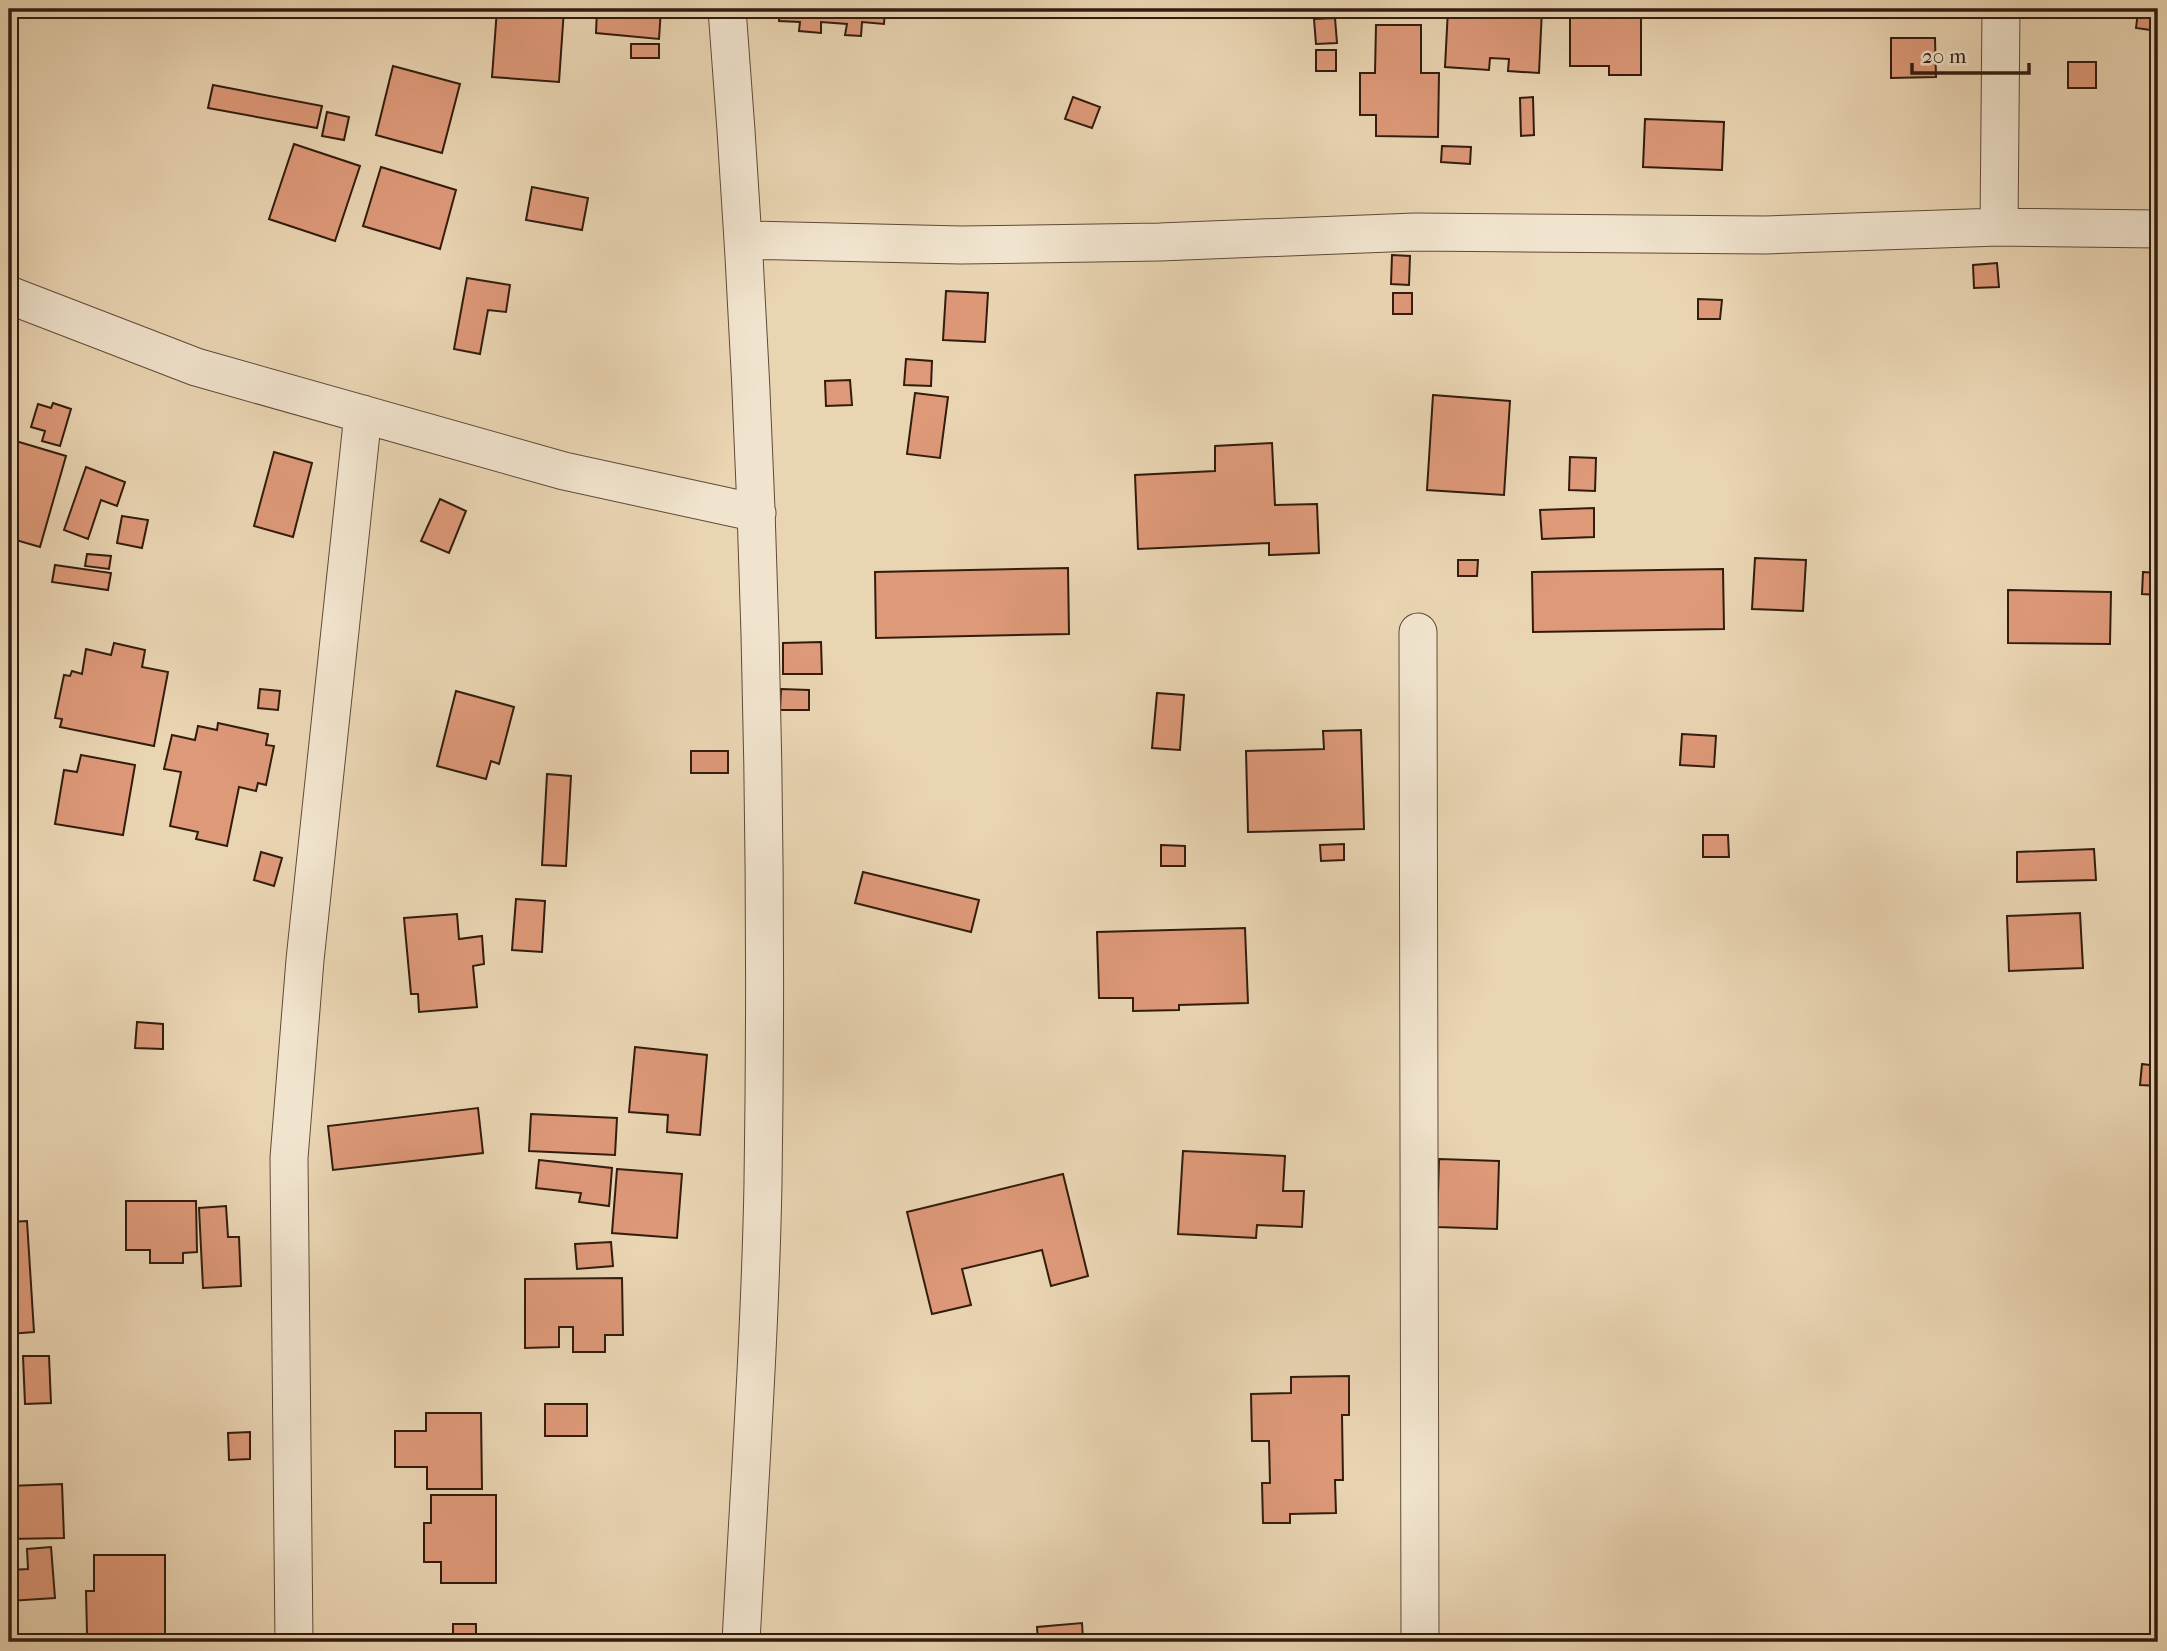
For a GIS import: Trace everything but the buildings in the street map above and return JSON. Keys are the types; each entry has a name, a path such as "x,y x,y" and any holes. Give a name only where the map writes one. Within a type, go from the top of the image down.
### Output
{"street":[{"path":"727,9 746,240 757,513 765,882 763,1187 741,1642"},
{"path":"1999,227 2001,9"},
{"path":"746,240 961,245 1160,242 1415,232 1765,235 1999,227 2158,229"},
{"path":"9,295 196,367 564,471 757,513"},
{"path":"294,1642 289,1158 305,960 363,414"},
{"path":"1418,632 1420,1642"}]}
